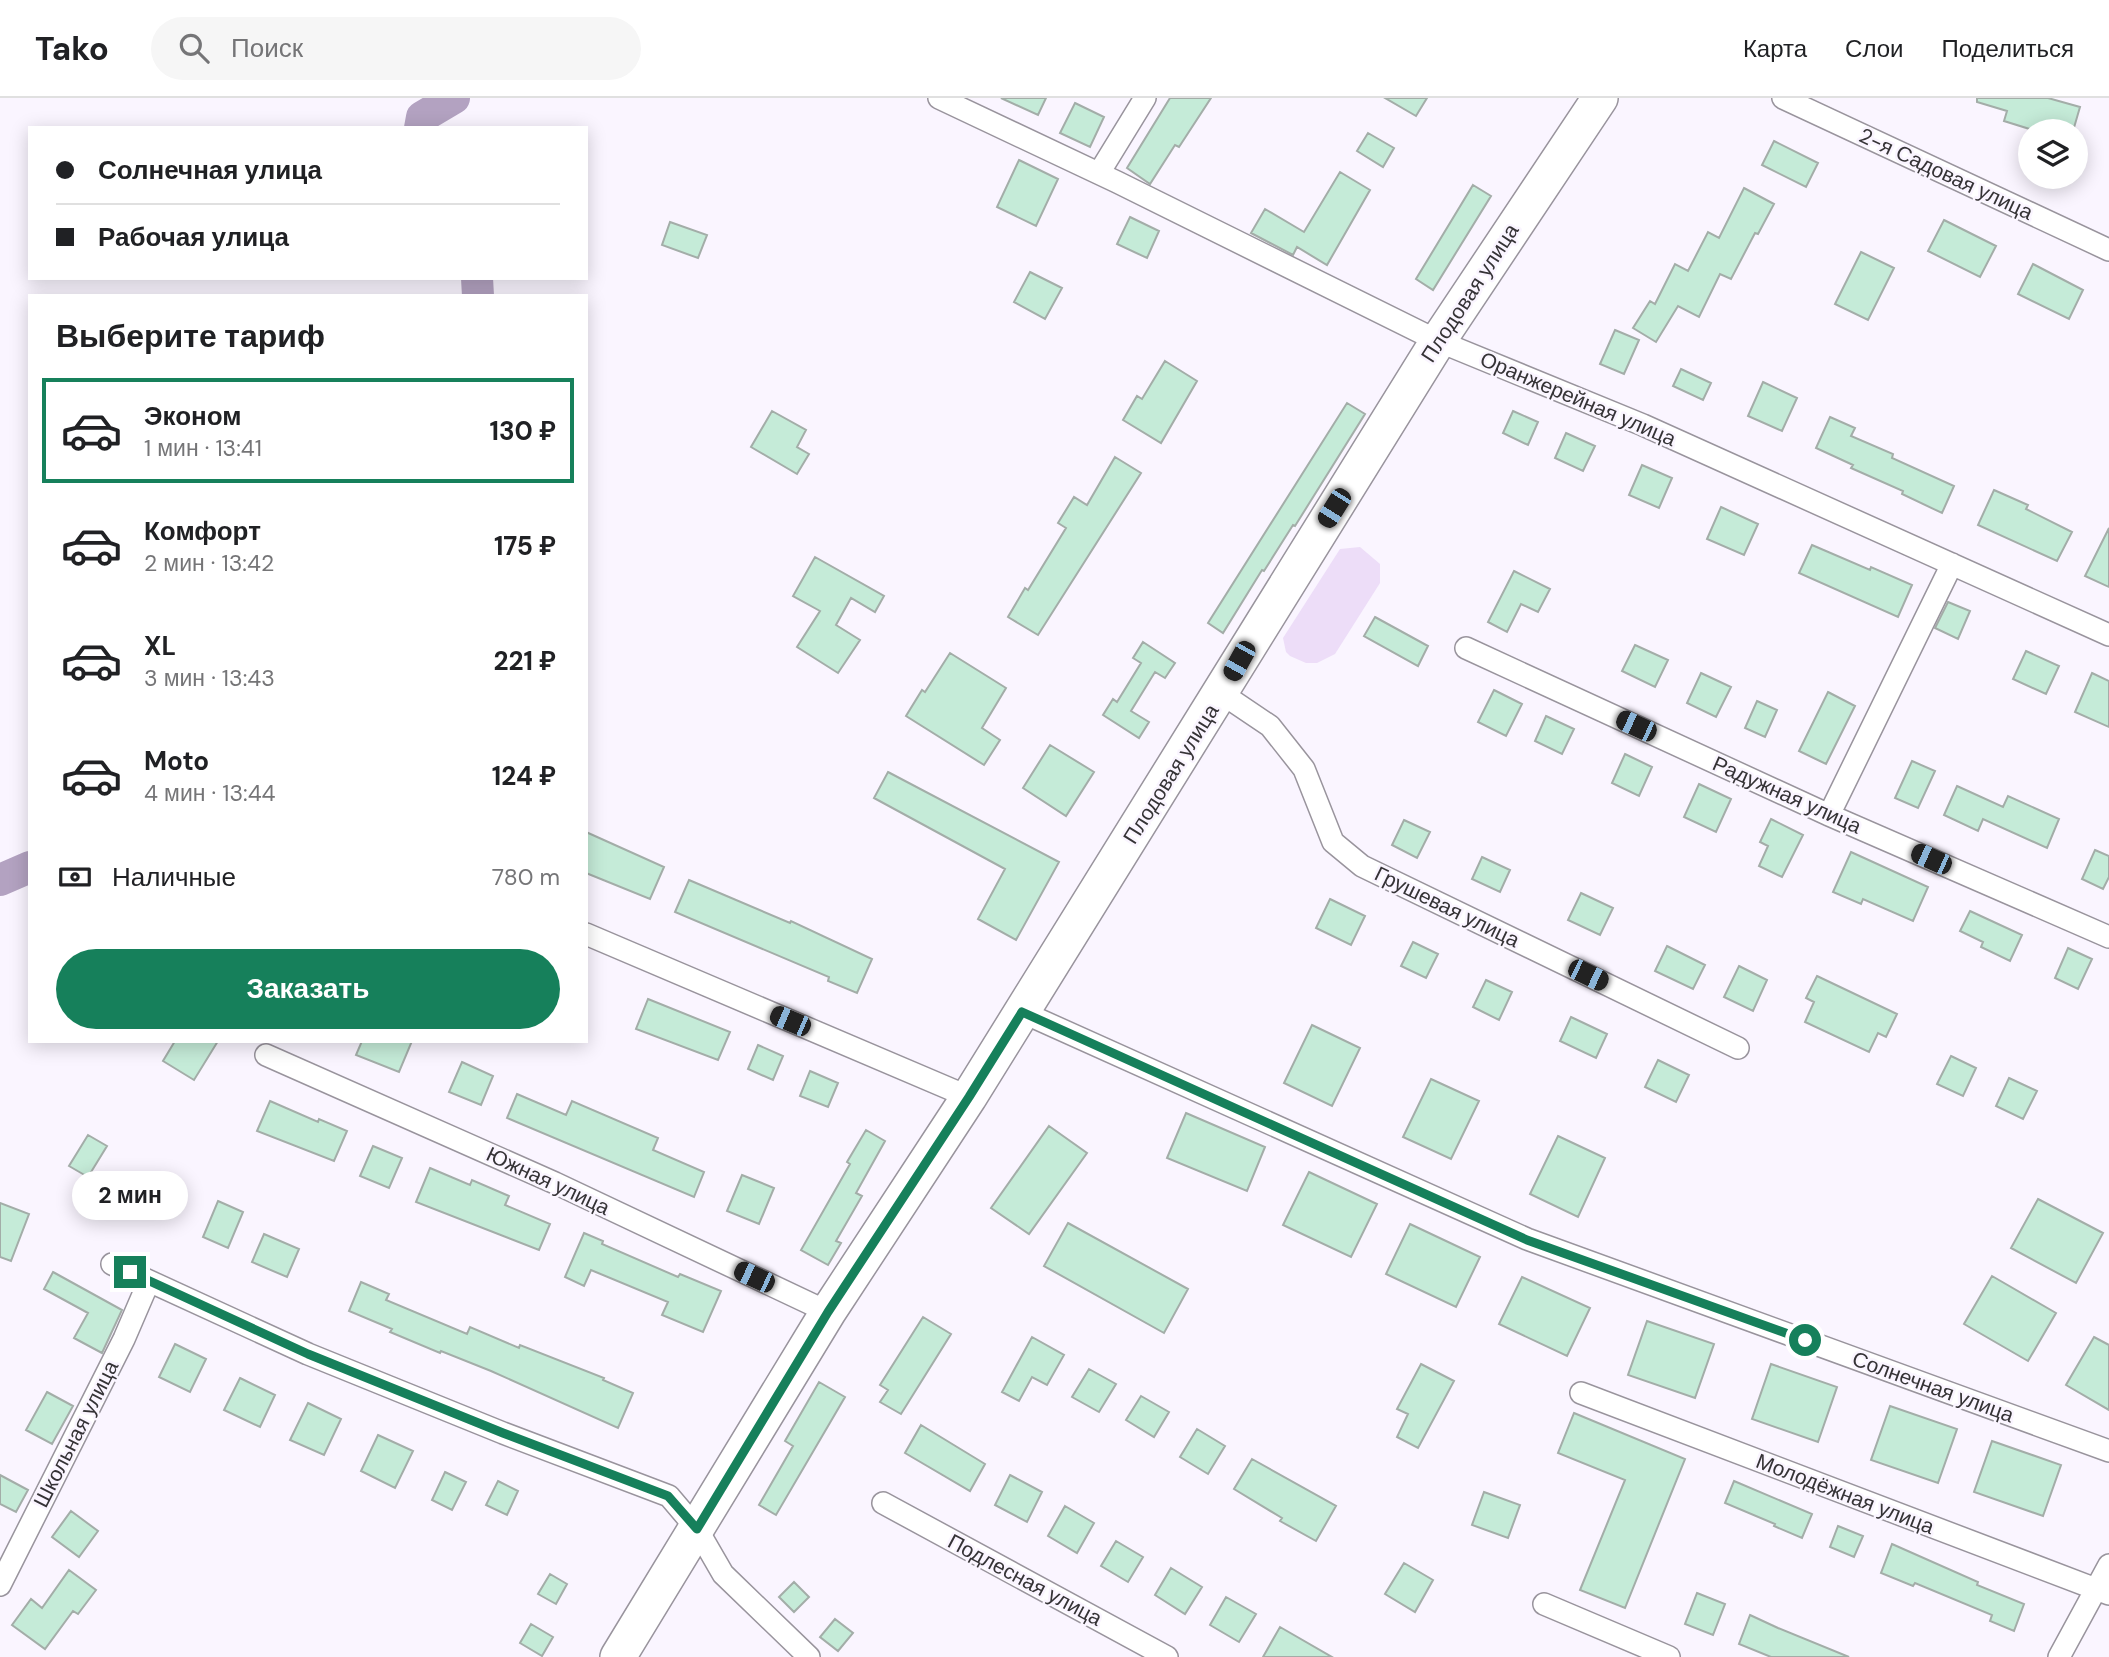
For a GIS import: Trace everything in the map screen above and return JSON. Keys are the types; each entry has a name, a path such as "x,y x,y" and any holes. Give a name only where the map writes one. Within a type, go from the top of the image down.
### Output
{"main road":[{"name":"Плодовая улица","path":"618,1657 828,1312 969,1097 1438,341 1600,98"}],"street":[{"name":"Оранжерейная улица","path":"939,98 1098,173 1438,341 1643,425 2109,635"},
{"path":"1098,173 1144,98"},
{"name":"2-я Садовая улица","path":"1783,98 2109,250"},
{"path":"1829,815 1952,564"},
{"name":"Радужная улица","path":"1466,648 1829,815 2109,937"},
{"name":"Грушевая улица","path":"1221,693 1270,726 1304,769 1333,842 1362,866 1738,1048"},
{"path":"588,935 969,1097"},
{"name":"Солнечная улица","path":"1022,1012 1527,1240 2109,1451"},
{"name":"Южная улица","path":"266,1055 555,1184 828,1312"},
{"path":"112,1264 308,1354 668,1496 697,1529 723,1574 808,1657"},
{"name":"Школьная улица","path":"0,1585 124,1339 149,1281"},
{"name":"Молодёжная улица","path":"1581,1393 2102,1592"},
{"name":"Подлесная улица","path":"883,1503 1167,1657"},
{"path":"2059,1657 2102,1592 2109,1565"},
{"path":"1544,1604 1669,1657"}],"shaded area":[{"path":"1360,547 1380,564 1380,583 1335,654 1317,663 1306,663 1290,656 1286,652 1283,638 1340,549"}],"building":[{"path":"1001,98 1046,98 1038,115"},
{"path":"1170,98 1211,98 1179,147 1175,145 1150,184 1127,168"},
{"path":"1385,98 1427,98 1416,116"},
{"path":"1977,98 2048,98 2080,107 2076,119 2018,119 2018,125 2004,121 2007,111 1977,102"},
{"path":"1075,103 1104,117 1090,147 1060,133"},
{"path":"1368,133 1394,148 1383,167 1357,151"},
{"path":"1774,141 1818,163 1806,187 1762,165"},
{"path":"1019,160 1058,179 1036,226 997,207"},
{"path":"1340,172 1370,190 1327,265 1297,247 1293,255 1251,233 1265,209 1304,232"},
{"path":"1473,185 1491,196 1433,290 1416,279"},
{"path":"1744,188 1774,204 1731,279 1720,274 1699,317 1678,306 1656,342 1633,328 1650,301 1655,304 1675,264 1688,271 1708,232 1719,238"},
{"path":"1130,217 1159,231 1147,258 1117,244"},
{"path":"1944,220 1996,246 1980,277 1928,251"},
{"path":"670,222 707,235 698,258 662,245"},
{"path":"1861,252 1894,268 1868,320 1835,304"},
{"path":"2033,264 2083,290 2069,319 2018,294"},
{"path":"1030,272 1062,288 1045,319 1014,302"},
{"path":"1615,330 1639,340 1624,374 1600,364"},
{"path":"1165,361 1197,381 1161,443 1123,420 1137,396 1142,399"},
{"path":"1681,369 1711,383 1703,400 1673,386"},
{"path":"1763,382 1797,398 1782,431 1748,416"},
{"path":"1347,403 1365,414 1295,526 1293,525 1264,571 1262,570 1223,633 1208,623"},
{"path":"772,411 806,430 797,447 809,454 797,474 751,447"},
{"path":"1513,411 1538,422 1528,445 1503,433"},
{"path":"1830,417 1855,428 1851,436 1893,454 1892,458 1954,486 1942,513 1816,448"},
{"path":"1566,433 1595,446 1583,471 1555,458"},
{"path":"1115,457 1141,473 1038,635 1008,617 1066,528 1058,523 1074,497 1087,505"},
{"path":"1642,465 1672,478 1659,508 1629,495"},
{"path":"1994,490 2028,505 2026,509 2072,532 2057,561 1978,525"},
{"path":"1721,507 1758,524 1744,555 1707,539"},
{"path":"2109,528 2109,587 2085,576"},
{"path":"1812,545 1912,585 1898,617 1799,573"},
{"path":"815,557 884,596 875,612 851,598 836,625 860,640 838,673 797,647 820,611 793,596"},
{"path":"1514,571 1550,589 1538,612 1521,604 1507,632 1488,622"},
{"path":"1948,602 1970,611 1958,639 1935,628"},
{"path":"1375,617 1428,646 1418,666 1364,636"},
{"path":"1143,642 1175,663 1165,678 1155,672 1131,711 1149,722 1139,738 1103,715 1113,699 1117,702 1141,663 1133,658"},
{"path":"1635,645 1668,660 1655,687 1622,671"},
{"path":"2026,651 2059,666 2046,694 2013,679"},
{"path":"950,653 1006,688 982,728 1000,740 984,765 906,716"},
{"path":"1701,673 1731,687 1716,717 1687,703"},
{"path":"2092,673 2109,681 2109,727 2075,712"},
{"path":"1494,690 1522,704 1506,736 1478,722"},
{"path":"1828,692 1855,706 1826,764 1799,751"},
{"path":"1757,701 1777,710 1765,737 1745,728"},
{"path":"1546,716 1574,729 1562,754 1535,741"},
{"path":"1050,745 1094,772 1066,816 1023,788"},
{"path":"1625,754 1652,767 1639,796 1612,783"},
{"path":"1912,761 1935,771 1918,808 1895,798"},
{"path":"888,772 1059,862 1016,940 978,919 1005,869 874,798"},
{"path":"1699,784 1731,799 1716,832 1684,817"},
{"path":"1957,786 2003,807 2008,796 2059,819 2047,848 1983,819 1978,831 1944,815"},
{"path":"1771,819 1803,835 1782,877 1759,866 1768,846 1760,842"},
{"path":"1404,820 1430,832 1417,858 1392,845"},
{"path":"588,833 664,867 650,899 588,874"},
{"path":"2095,850 2109,856 2109,877 2103,889 2082,879"},
{"path":"1851,852 1928,887 1913,921 1863,899 1861,904 1833,892"},
{"path":"1482,857 1510,870 1500,892 1472,879"},
{"path":"689,880 790,923 791,921 872,959 857,993 828,981 829,977 675,912"},
{"path":"1581,893 1613,908 1600,935 1568,920"},
{"path":"1330,899 1365,916 1351,945 1316,928"},
{"path":"1970,911 2022,935 2010,961 1981,947 1983,942 1960,931"},
{"path":"1413,942 1438,954 1426,978 1401,966"},
{"path":"1667,946 1705,965 1693,989 1655,971"},
{"path":"2068,948 2092,959 2078,989 2055,978"},
{"path":"1739,966 1767,980 1753,1011 1724,997"},
{"path":"1817,976 1897,1014 1886,1037 1878,1033 1869,1052 1805,1022 1814,1002 1806,998"},
{"path":"1486,980 1512,992 1499,1020 1473,1007"},
{"path":"648,999 730,1032 718,1060 636,1029"},
{"path":"1571,1017 1607,1034 1596,1058 1560,1041"},
{"path":"1312,1025 1360,1048 1332,1106 1284,1083"},
{"path":"174,1043 217,1043 194,1080 163,1061"},
{"path":"361,1043 411,1043 399,1072 356,1055"},
{"path":"758,1045 783,1056 773,1080 748,1069"},
{"path":"1951,1056 1976,1068 1963,1096 1937,1084"},
{"path":"1658,1060 1689,1075 1676,1102 1645,1087"},
{"path":"462,1062 493,1076 481,1105 449,1092"},
{"path":"810,1071 838,1083 828,1107 800,1096"},
{"path":"2009,1078 2037,1091 2023,1119 1996,1106"},
{"path":"1431,1079 1479,1101 1451,1159 1403,1137"},
{"path":"517,1094 566,1115 572,1101 658,1138 653,1150 704,1172 694,1197 507,1118"},
{"path":"270,1101 318,1122 319,1119 347,1131 334,1161 257,1131"},
{"path":"1186,1113 1265,1147 1247,1191 1167,1158"},
{"path":"1049,1126 1087,1153 1029,1234 991,1208"},
{"path":"866,1130 885,1141 856,1193 862,1196 836,1241 841,1243 828,1265 801,1250 850,1164 847,1162"},
{"path":"88,1135 107,1146 88,1177 69,1166"},
{"path":"1558,1136 1605,1158 1578,1217 1530,1194"},
{"path":"373,1146 402,1158 389,1188 360,1176"},
{"path":"430,1168 470,1185 472,1180 509,1196 505,1205 550,1224 539,1250 416,1202"},
{"path":"1309,1172 1377,1204 1351,1257 1283,1225"},
{"path":"742,1175 774,1188 759,1224 727,1211"},
{"path":"2038,1199 2103,1233 2076,1283 2011,1248"},
{"path":"218,1201 243,1212 228,1248 203,1237"},
{"path":"0,1203 29,1214 11,1261 0,1257"},
{"path":"1068,1223 1188,1289 1164,1333 1044,1266"},
{"path":"1410,1224 1480,1257 1456,1307 1386,1274"},
{"path":"584,1233 603,1241 602,1244 678,1277 680,1274 721,1291 703,1332 662,1315 668,1302 591,1270 584,1286 565,1277"},
{"path":"264,1234 299,1249 287,1277 252,1262"},
{"path":"53,1272 122,1310 102,1353 74,1338 88,1313 44,1289"},
{"path":"1992,1276 2056,1313 2028,1361 1964,1324"},
{"path":"1522,1277 1590,1308 1567,1356 1499,1324"},
{"path":"361,1282 389,1294 386,1300 467,1334 470,1327 519,1348 520,1345 604,1378 603,1380 633,1393 618,1428 491,1371 390,1332 392,1329 349,1311"},
{"path":"923,1317 951,1334 901,1414 880,1402 888,1390 880,1385"},
{"path":"1647,1321 1714,1344 1695,1398 1628,1375"},
{"path":"1032,1337 1064,1355 1047,1385 1032,1377 1019,1401 1002,1392"},
{"path":"2094,1337 2109,1345 2109,1410 2066,1385"},
{"path":"175,1344 206,1359 190,1392 159,1377"},
{"path":"1421,1364 1454,1381 1418,1448 1397,1437 1408,1414 1397,1409"},
{"path":"1771,1364 1837,1387 1818,1442 1752,1419"},
{"path":"1089,1369 1116,1384 1099,1412 1072,1397"},
{"path":"240,1378 275,1395 260,1427 224,1410"},
{"path":"819,1382 845,1397 776,1515 759,1505 793,1446 785,1441"},
{"path":"47,1392 73,1406 52,1444 26,1430"},
{"path":"1141,1396 1169,1412 1154,1437 1126,1420"},
{"path":"308,1403 341,1419 324,1455 290,1440"},
{"path":"1890,1406 1957,1429 1938,1483 1871,1460"},
{"path":"1574,1413 1685,1459 1625,1608 1580,1590 1625,1480 1558,1453"},
{"path":"921,1425 985,1464 970,1491 905,1453"},
{"path":"1197,1429 1225,1446 1208,1474 1180,1457"},
{"path":"378,1435 413,1451 395,1488 361,1471"},
{"path":"1992,1441 2061,1465 2043,1516 1974,1492"},
{"path":"1252,1459 1336,1506 1316,1541 1280,1521 1282,1518 1234,1489"},
{"path":"445,1472 466,1482 452,1510 432,1500"},
{"path":"0,1475 28,1490 16,1512 0,1504"},
{"path":"1010,1475 1042,1492 1027,1522 995,1505"},
{"path":"498,1481 518,1491 507,1515 486,1505"},
{"path":"1734,1481 1812,1514 1802,1538 1725,1503"},
{"path":"1484,1492 1520,1505 1508,1538 1472,1525"},
{"path":"1065,1506 1094,1523 1077,1553 1048,1536"},
{"path":"71,1511 98,1531 79,1557 52,1537"},
{"path":"1838,1526 1863,1536 1854,1557 1830,1547"},
{"path":"1116,1541 1143,1557 1128,1582 1101,1566"},
{"path":"1892,1544 1978,1582 1977,1585 2024,1604 2014,1631 1990,1621 1992,1615 1915,1583 1913,1586 1881,1573"},
{"path":"1404,1563 1433,1580 1415,1612 1385,1594"},
{"path":"1171,1568 1202,1587 1185,1614 1155,1595"},
{"path":"69,1570 96,1590 78,1614 73,1611 45,1649 12,1625 31,1599 42,1608"},
{"path":"550,1574 567,1584 556,1604 538,1594"},
{"path":"794,1582 809,1597 794,1612 779,1597"},
{"path":"1697,1593 1725,1604 1713,1635 1685,1624"},
{"path":"1226,1597 1256,1614 1239,1642 1210,1625"},
{"path":"1750,1615 1849,1657 1771,1657 1739,1644"},
{"path":"835,1619 853,1633 838,1651 820,1637"},
{"path":"531,1624 553,1637 542,1656 520,1643"},
{"path":"1280,1627 1332,1657 1263,1657"}],"waterway":[{"path":"420,126 422,117 454,98"},
{"path":"477,280 478,294"},
{"path":"0,880 28,868"}],"route":[{"path":"130,1272 308,1354 668,1496 697,1529 828,1312 1022,1012 1527,1240 1805,1340"}]}
